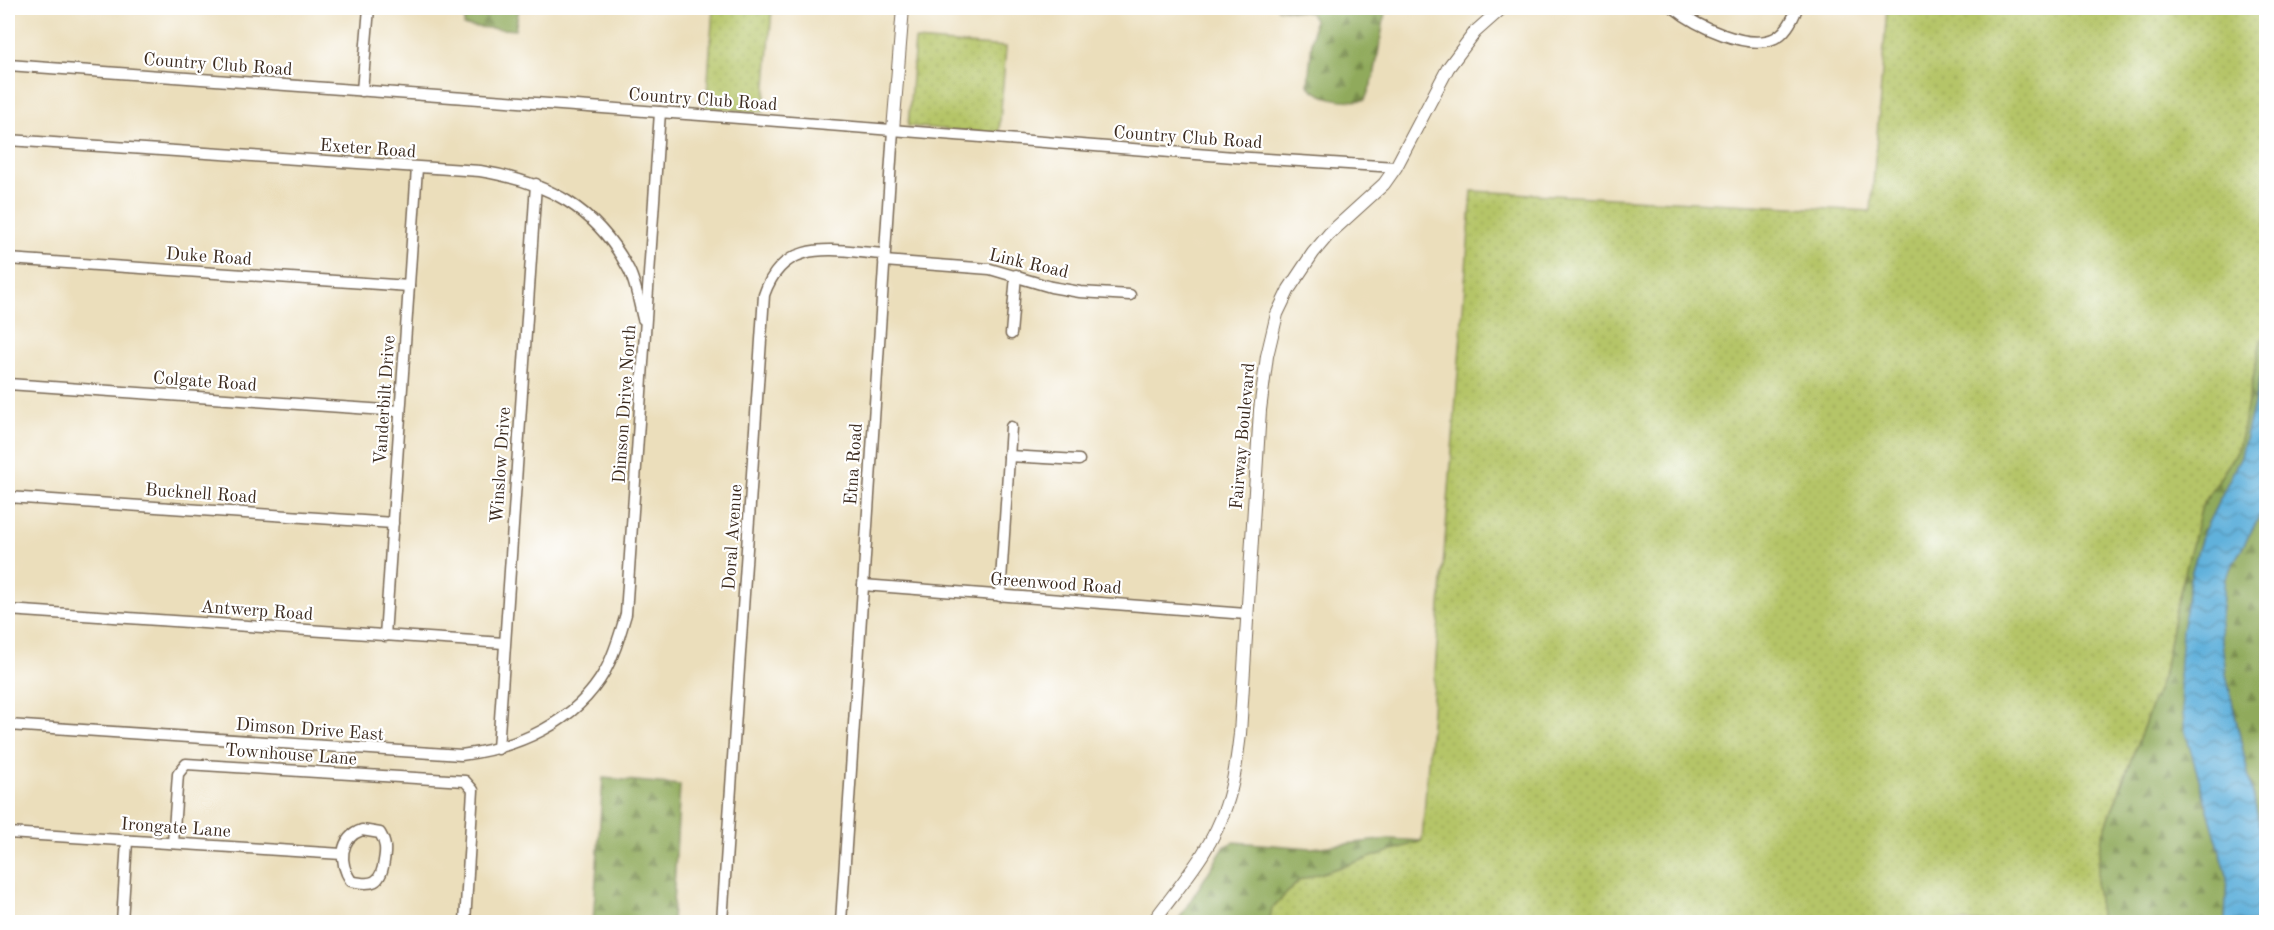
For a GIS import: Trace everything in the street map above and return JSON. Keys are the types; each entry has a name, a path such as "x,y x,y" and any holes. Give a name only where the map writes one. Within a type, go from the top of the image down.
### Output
{"street":[{"path":"362,91 369,8"},
{"name":"Etna Road","path":"841,922 884,258 903,8"},
{"name":"Fairway Boulevard","path":"1153,922 1203,854 1226,808 1234,775 1240,734 1260,410 1267,356 1277,314 1288,289 1313,253 1329,234 1383,184 1396,167 1448,68 1475,32 1502,8"},
{"path":"1674,8 1699,25 1728,36 1754,41 1774,39 1782,34 1789,26 1797,8"},
{"name":"Country Club Road","path":"8,65 660,112 1234,157 1396,167"},
{"name":"Dimson Drive North","path":"591,690 612,657 626,614 660,112"},
{"name":"Exeter Road","path":"8,140 480,171 512,176 536,184 573,203 609,238 630,271 645,328"},
{"name":"Vanderbilt Drive","path":"386,636 417,168"},
{"name":"Winslow Drive","path":"498,748 536,184"},
{"name":"Doral Avenue","path":"722,922 764,295 774,272 784,261 794,256 819,250 884,258"},
{"name":"Link Road","path":"884,258 990,269 1051,287 1130,295"},
{"name":"Duke Road","path":"8,259 409,286"},
{"path":"1011,334 1016,275"},
{"name":"Colgate Road","path":"8,384 400,411"},
{"path":"1000,596 1011,427"},
{"path":"1010,456 1079,460"},
{"name":"Bucknell Road","path":"8,497 393,523"},
{"name":"Greenwood Road","path":"863,585 1246,614"},
{"name":"Antwerp Road","path":"8,610 504,643"},
{"name":"Dimson Drive East","path":"8,725 448,755 480,753 536,734 579,704 591,690"},
{"name":"Townhouse Lane","path":"173,843 178,774 186,764 465,781 473,790 465,922"},
{"path":"373,830 380,833 385,841 382,874 378,880 369,883 351,881 345,873 342,854 352,833 373,830"},
{"name":"Irongate Lane","path":"8,833 342,854"},
{"path":"122,922 127,841"}],"green space":[{"path":"466,8 519,8 515,30 464,26"},
{"path":"713,8 772,8 764,112 706,108"},
{"path":"1276,8 1390,8 1385,14 1374,77 1365,100 1334,99 1320,94 1308,85 1314,20 1310,13"},
{"path":"1887,8 2266,8 2266,332 2260,345 2238,450 2202,506 2175,612 2164,672 2102,837 2096,885 2101,922 1269,922 1272,908 1300,880 1422,840 1472,191 1871,211"},
{"path":"915,40 1006,47 999,134 908,126"},
{"path":"2266,332 2266,356 2241,456 2203,533 2191,574 2185,731 2227,875 2225,922 2101,922 2096,885 2102,837 2164,672 2175,612 2202,506 2238,450 2260,345"},
{"path":"2266,505 2266,922 2260,922 2264,885 2262,836 2226,674 2220,625 2225,578"},
{"path":"603,778 680,785 672,922 593,922"},
{"path":"1389,839 1422,841 1300,880 1272,908 1269,922 1177,922 1225,846 1234,842 1311,848"}],"water":[{"path":"2266,356 2266,505 2225,578 2220,625 2226,674 2262,836 2264,885 2260,922 2225,922 2227,875 2185,731 2179,676 2182,631 2191,574 2203,533 2241,456"}]}
